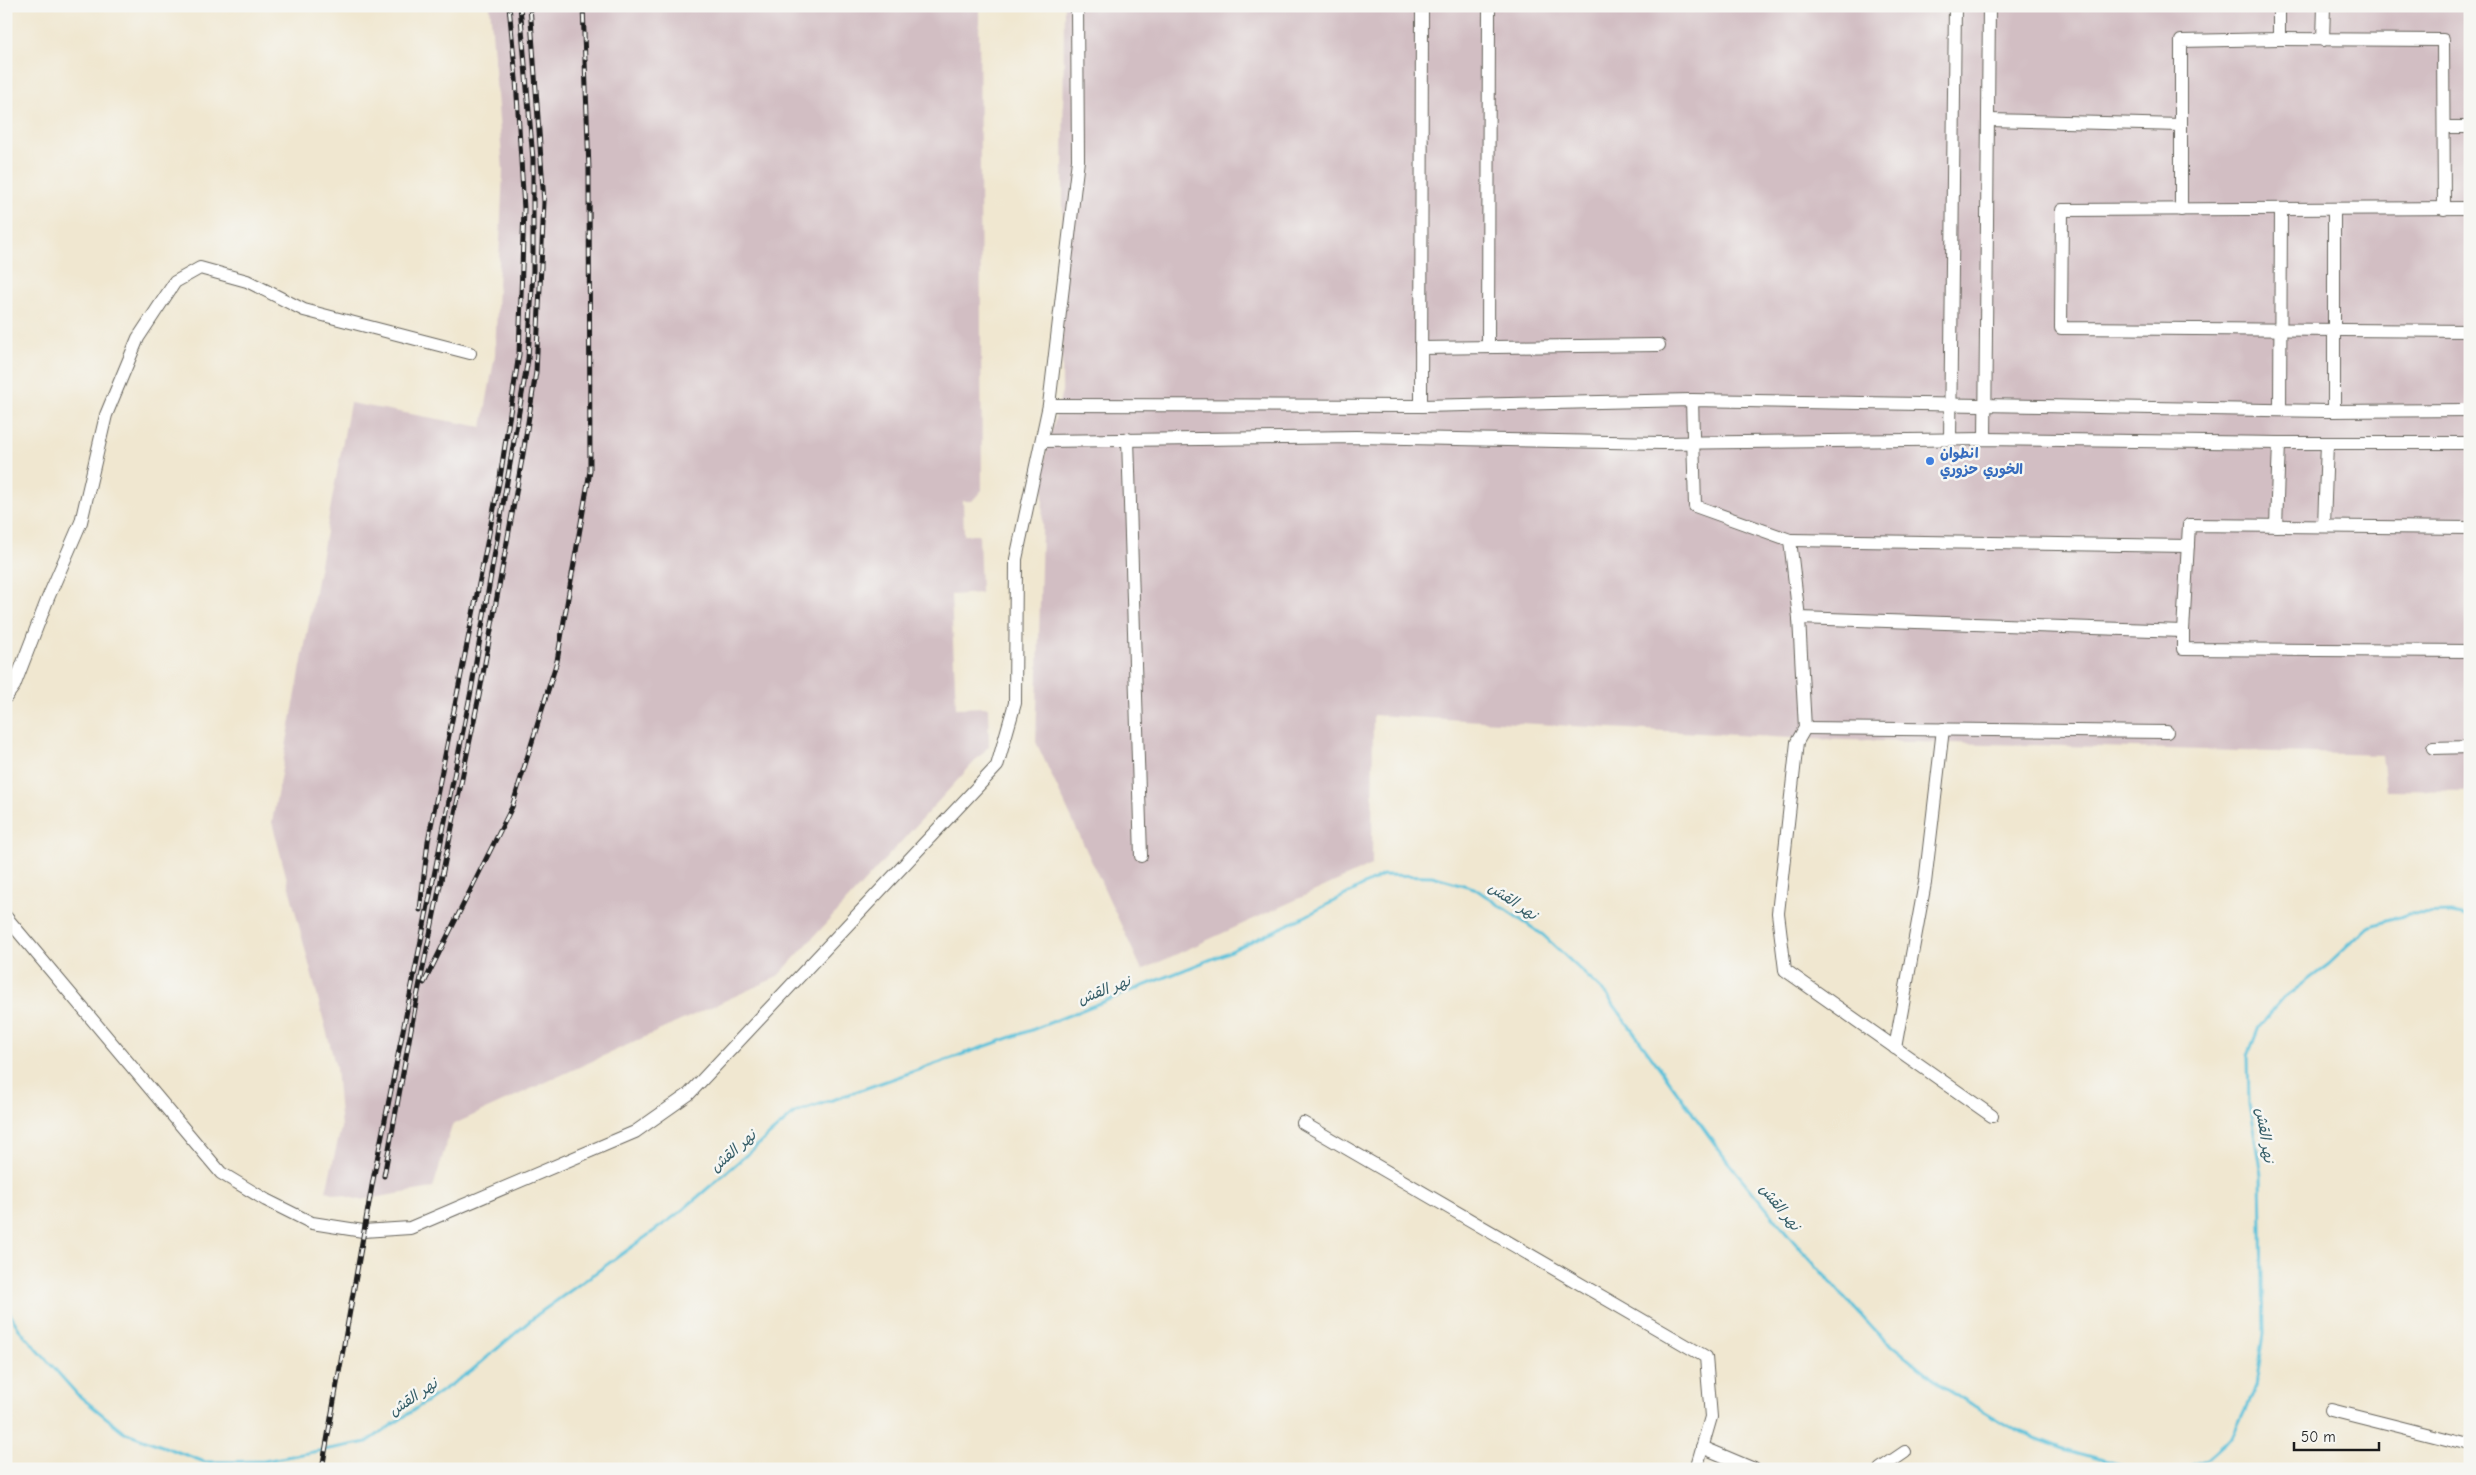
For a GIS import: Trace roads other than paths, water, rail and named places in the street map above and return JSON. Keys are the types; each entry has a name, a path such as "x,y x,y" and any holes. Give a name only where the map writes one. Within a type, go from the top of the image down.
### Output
{"street":[{"path":"6,917 221,1173 266,1200 312,1223 363,1231 410,1228 635,1132 689,1094 997,766 1015,703 1016,558 1049,404 1078,160 1077,6"},
{"path":"1420,406 1422,6"},
{"path":"1488,6 1488,347"},
{"path":"1950,439 1955,6"},
{"path":"1985,439 1989,6"},
{"path":"2279,6 2279,39"},
{"path":"2324,6 2324,40"},
{"path":"2181,210 2181,41 2279,39 2443,40 2444,209"},
{"path":"1989,120 2182,125"},
{"path":"2444,127 2470,127"},
{"path":"2470,208 2062,210 2061,328 2470,331"},
{"path":"2280,409 2281,209"},
{"path":"2334,209 2334,410"},
{"path":"6,697 14,686 48,598 81,522 106,415 138,338 175,282 183,275 200,268 247,282 304,310 470,353"},
{"path":"1421,348 1659,345"},
{"path":"1049,404 1420,406 1692,400 2334,410 2470,410"},
{"path":"1692,400 1695,506 1790,540 2188,546"},
{"path":"1042,441 1356,437 1694,443 1950,439 2470,443"},
{"path":"1128,439 1141,856"},
{"path":"2324,526 2327,442"},
{"path":"2276,526 2279,443"},
{"path":"2470,528 2189,525 2183,631 2184,649 2470,651"},
{"path":"1790,540 1799,618 1806,728 1797,742 1778,913 1785,970 1992,1116"},
{"path":"1799,618 2183,631"},
{"path":"1806,728 2167,732"},
{"path":"1895,1048 1926,883 1943,729"},
{"path":"2434,748 2470,747"},
{"path":"1303,1123 1706,1357 1711,1417 1696,1469"},
{"path":"2331,1410 2470,1445"},
{"path":"1702,1447 1754,1469"},
{"path":"1880,1469 1905,1452"}],"waterway":[{"name":"نهر القش","path":"6,1307 19,1329 77,1394 124,1432 205,1462 264,1461 367,1442 471,1371 538,1314 679,1213 795,1113 1029,1031 1222,955 1304,917 1383,875 1432,876 1474,888 1543,935 1606,994 1728,1162 1795,1243 1877,1333 1942,1386 2017,1431 2064,1449 2136,1469"},
{"name":"نهر القش","path":"2185,1469 2208,1458 2232,1437 2256,1386 2264,1333 2261,1175 2249,1104 2248,1055 2259,1027 2284,998 2329,964 2368,927 2409,914 2451,913 2470,916"}],"railway":[{"path":"420,910 428,841 500,478 519,354 524,209 516,79 509,6"},
{"path":"322,1469 373,1180 471,691 528,359 533,270 533,159 520,6"},
{"path":"384,1176 417,997 479,696 536,372 544,202 530,6"},
{"path":"424,983 512,807 557,661 590,471 589,170 583,6"}],"place":[{"name":"انطوان الخوري حزوري","path":"1930,461"}]}
